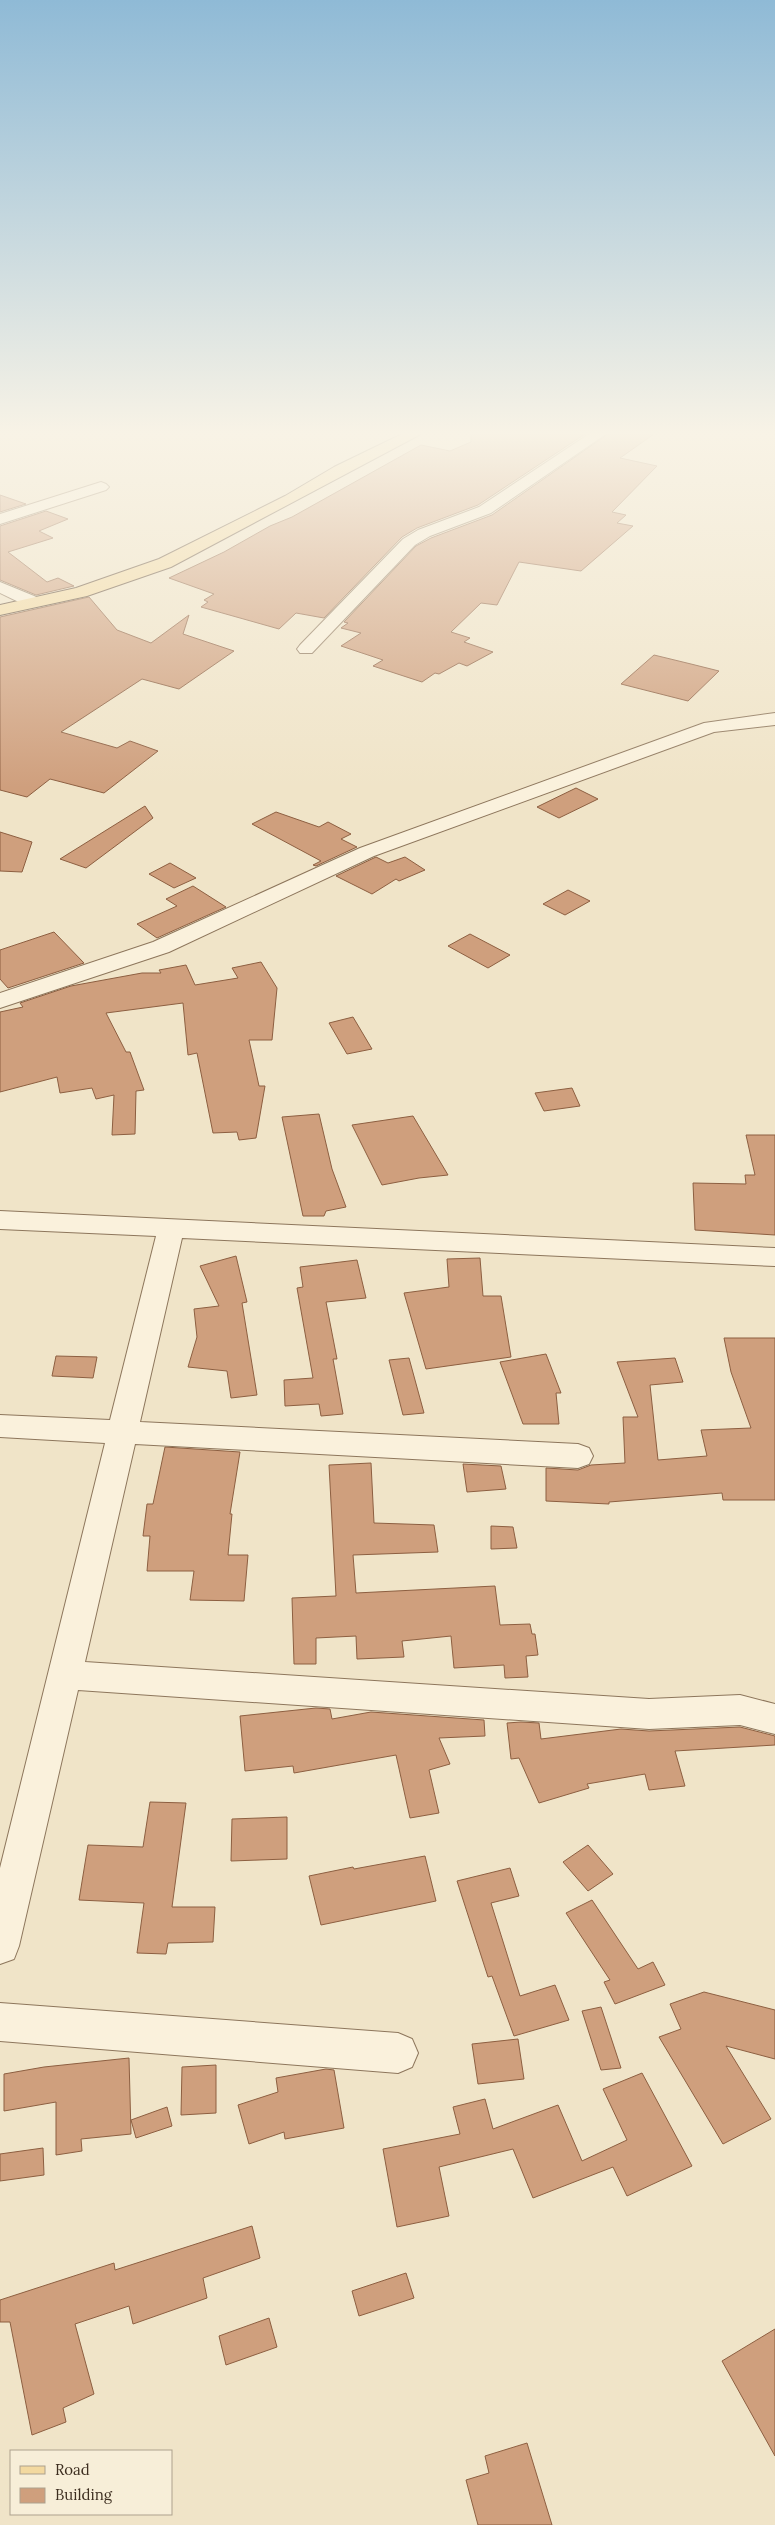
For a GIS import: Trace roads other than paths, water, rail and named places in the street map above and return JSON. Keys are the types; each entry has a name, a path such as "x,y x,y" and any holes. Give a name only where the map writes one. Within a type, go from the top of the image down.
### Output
{"main road":[{"path":"0,610 81,592 165,563 187,552"}],"street":[{"path":"306,649 400,552"},
{"path":"0,587 33,602"},
{"path":"0,1001 162,947 367,852 711,727 775,719"},
{"path":"0,1220 775,1256"},
{"path":"0,1946 171,1229"},
{"path":"0,1426 578,1456"},
{"path":"64,1675 649,1714 740,1710 775,1719"},
{"path":"0,2022 398,2053"}]}
